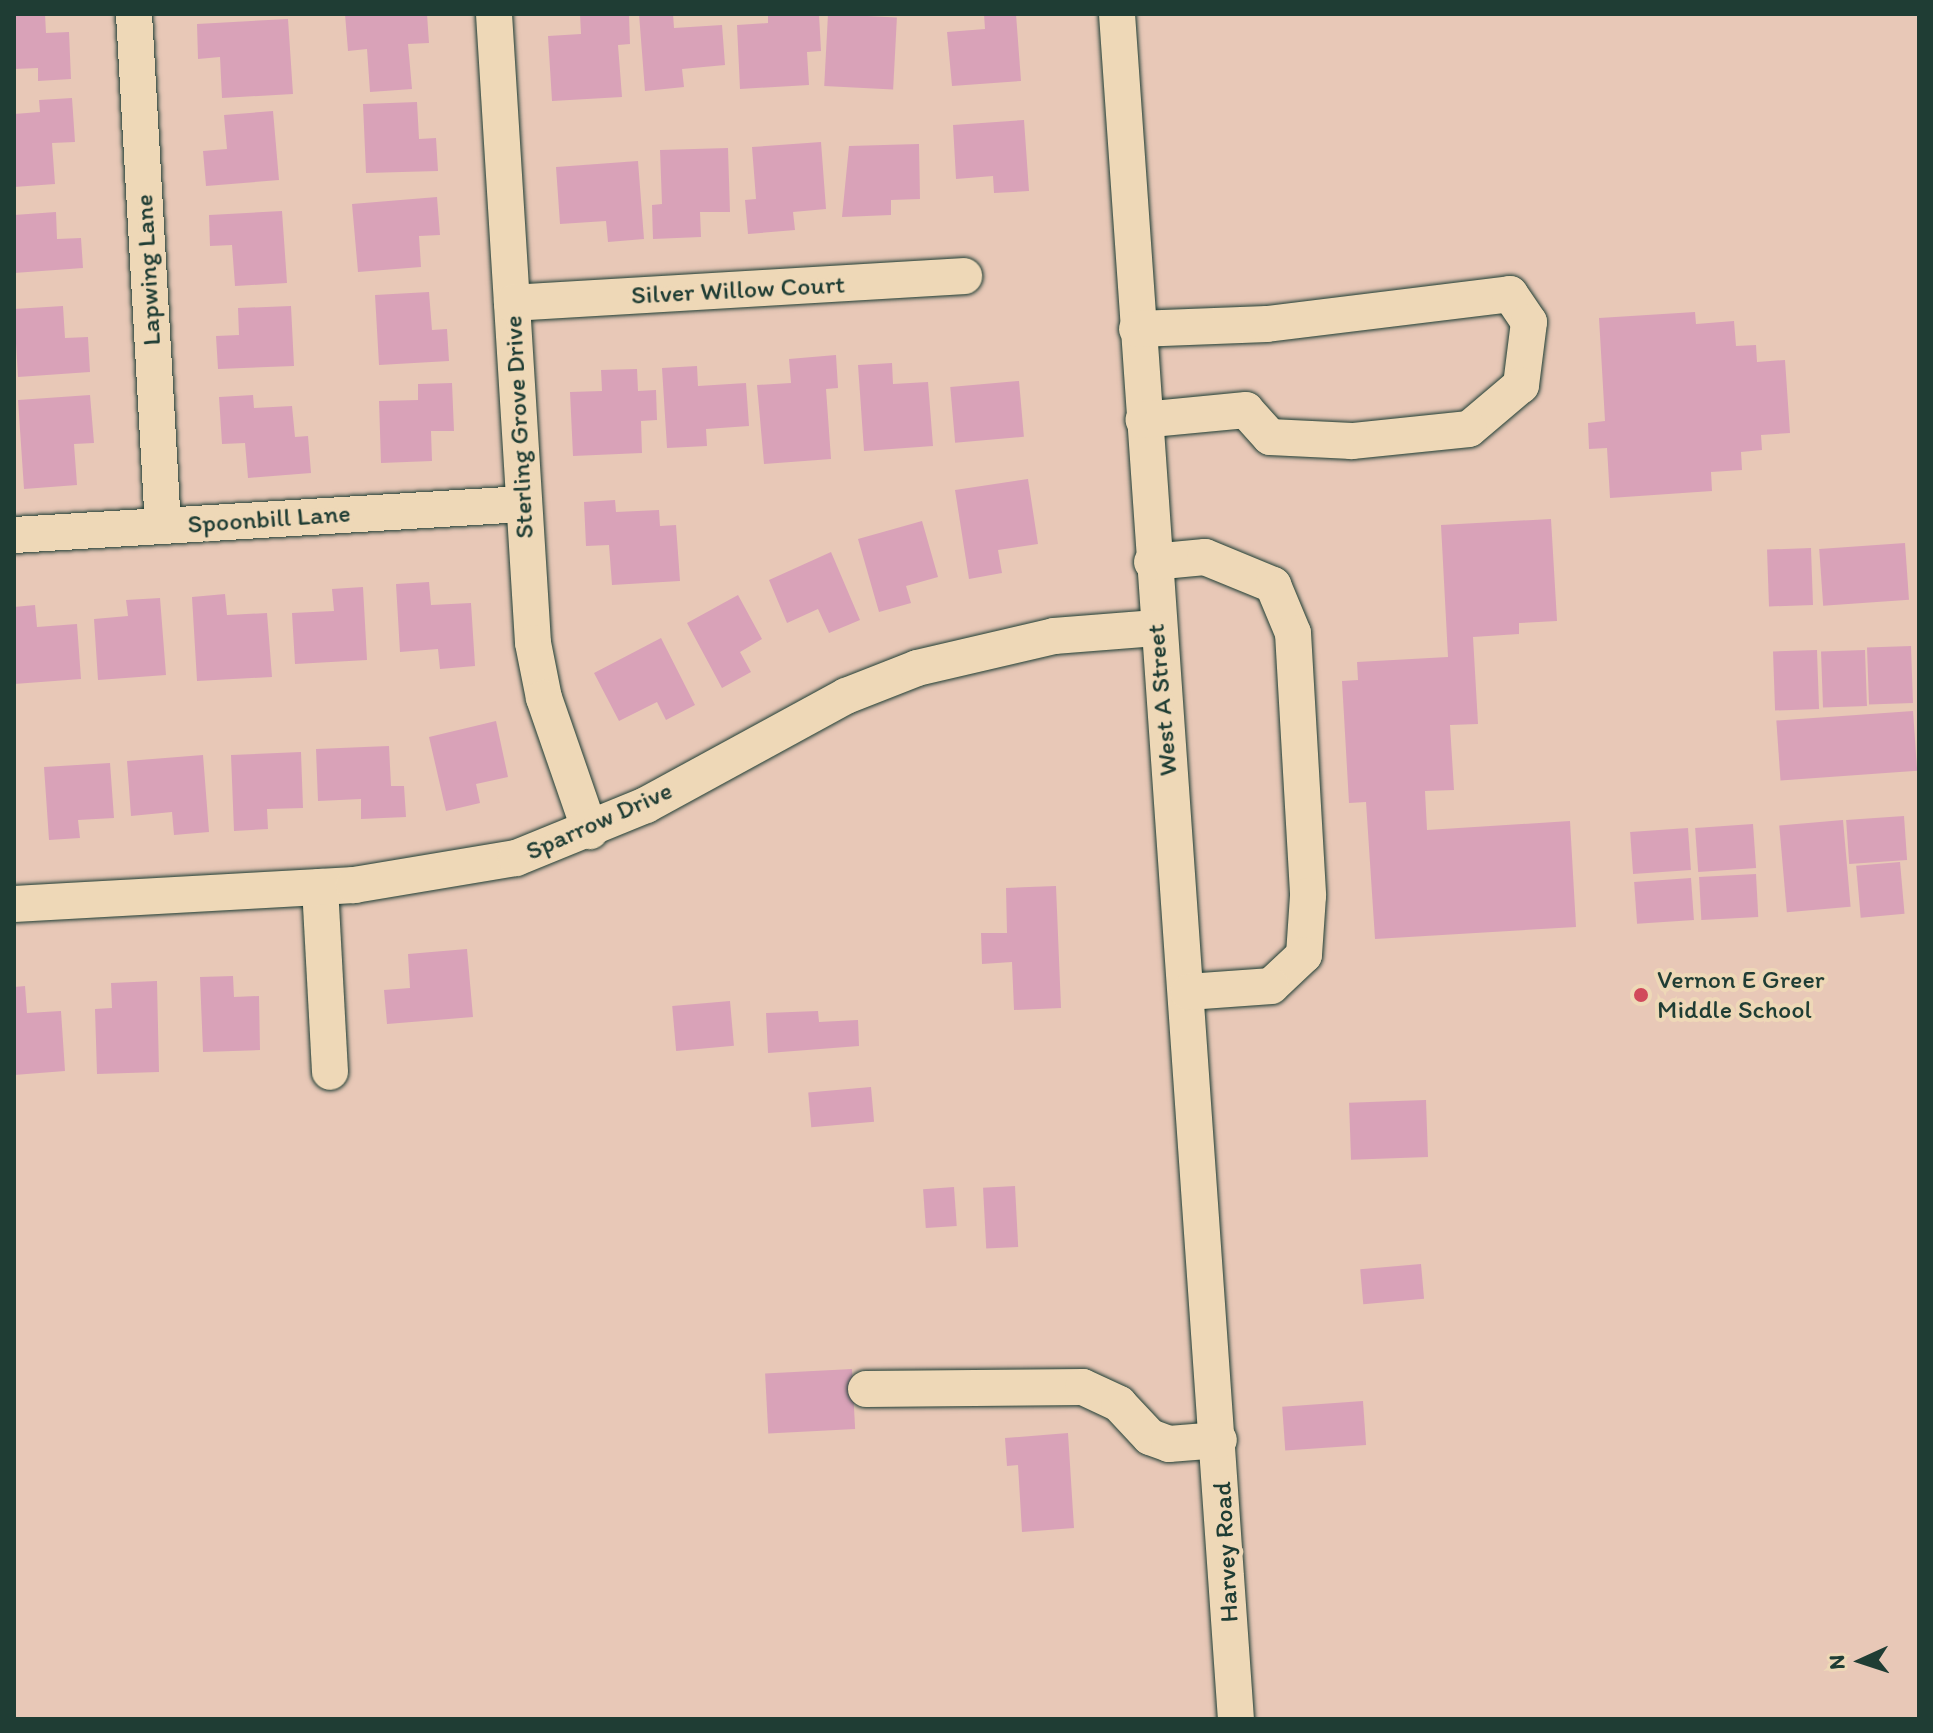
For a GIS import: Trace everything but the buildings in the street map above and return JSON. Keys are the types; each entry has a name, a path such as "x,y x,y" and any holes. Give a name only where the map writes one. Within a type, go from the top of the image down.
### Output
{"street":[{"name":"Lapwing Lane","path":"134,14 163,526"},
{"name":"Sterling Grove Drive","path":"494,14 524,504 544,698 590,831"},
{"name":"West A Street","path":"1117,14 1156,628 1188,992 1216,1385"},
{"name":"Silver Willow Court","path":"512,303 964,276"},
{"path":"1137,329 1267,324 1510,294 1529,322 1521,385 1469,429 1352,441 1270,437 1246,410 1143,420"},
{"name":"Spoonbill Lane","path":"14,535 524,504"},
{"path":"1152,562 1205,557 1273,585 1293,633 1308,896 1304,955 1271,986 1188,992"},
{"name":"Sparrow Drive","path":"14,904 320,887 430,877 590,831 846,696 917,668 1054,636 1156,628"},
{"path":"320,887 330,1072"},
{"name":"Harvey Road","path":"1216,1385 1236,1719"},
{"path":"866,1389 1083,1387 1119,1404 1150,1437 1169,1444 1219,1440"}],"place":[{"name":"Vernon E Greer Middle School","path":"1641,995"}]}
